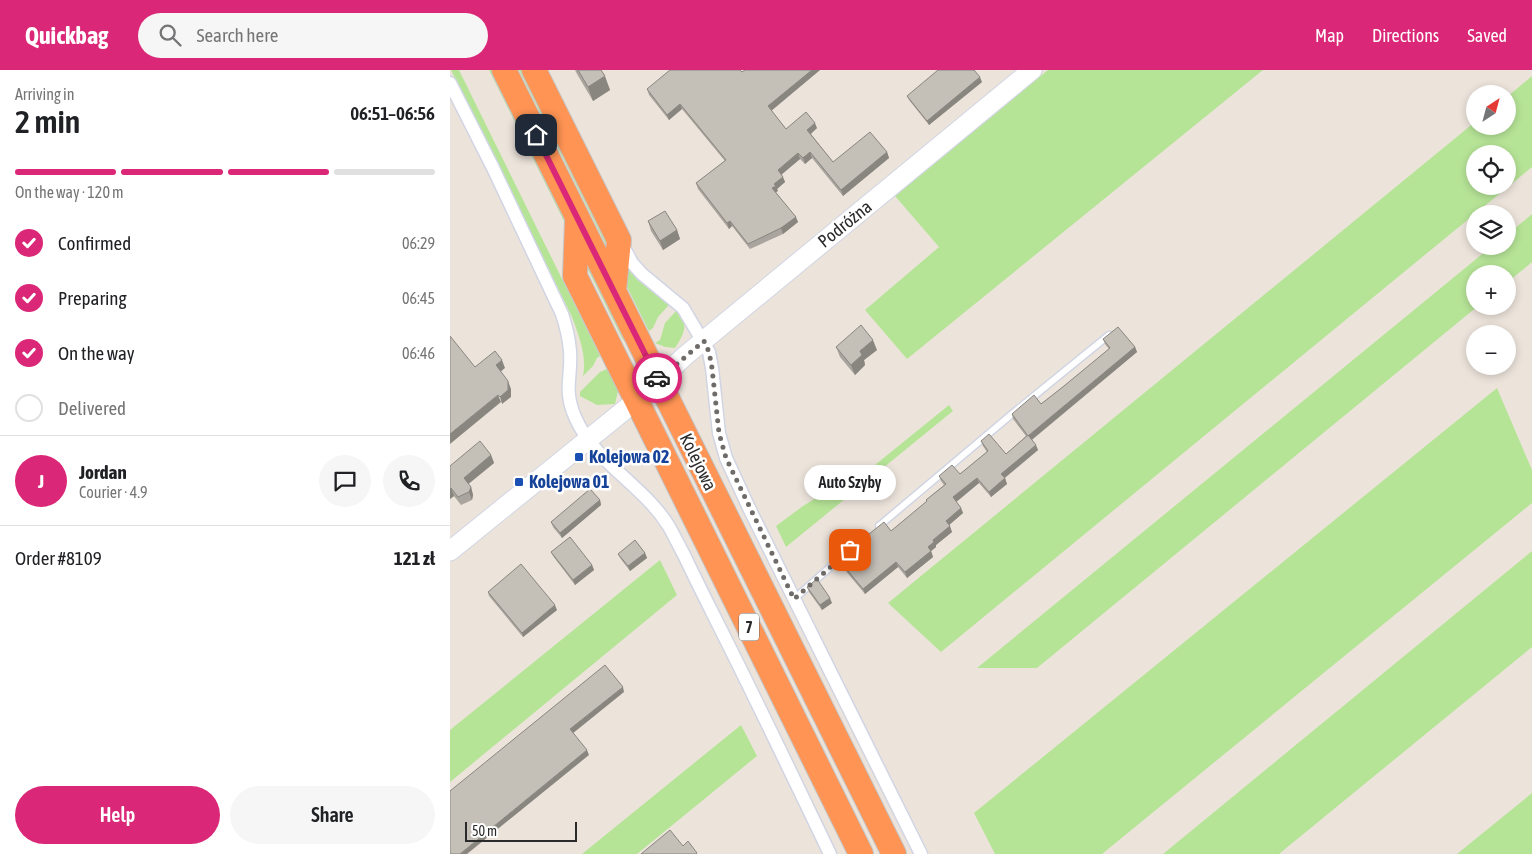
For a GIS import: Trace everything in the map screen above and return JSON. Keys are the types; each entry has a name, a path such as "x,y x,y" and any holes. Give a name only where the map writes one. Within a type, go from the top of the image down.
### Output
{"highway":[{"name":"Kolejowa","path":"504,70 894,854"},
{"path":"534,70 619,240 614,291"},
{"name":"Kolejowa","path":"577,216 575,276 861,854"}],"street":[{"name":"Podróżna","path":"450,551 637,400 704,341 1032,70"},
{"path":"450,83 493,168 568,329 570,352 568,398 576,418 588,440 610,466 623,475 645,496 668,525 729,645 830,854"},
{"path":"619,240 632,263 642,274 683,308 704,341 709,352 719,433 726,458 921,854"}],"lane":[{"path":"873,531 1116,329"},
{"path":"794,599 850,550"}],"green space":[{"path":"451,70 459,70 600,356 583,376 583,354 572,317"},
{"path":"489,70 494,70 628,338 623,340"},
{"path":"519,70 528,70 609,234 660,297 669,305 649,331"},
{"path":"1048,70 1263,70 907,359 865,310 939,247 895,196"},
{"path":"1532,76 1532,167 1516,180 1516,145 1466,145 1466,195 1498,195 1486,205 1466,205 1466,221 941,652 888,603 1466,129 1466,135 1516,135 1516,89"},
{"path":"1532,214 1532,262 1516,275 1516,265 1469,265 1481,255 1516,255 1516,227"},
{"path":"1466,267 1467,315 1037,668 977,668"},
{"path":"676,311 683,320 684,329 675,348 655,343 660,340 665,323"},
{"path":"607,369 618,391 615,404 597,405 580,396 580,392 600,372"},
{"path":"1497,388 1532,470 1532,503 1102,854 995,854 974,813"},
{"path":"949,405 953,411 786,547 776,526 803,506 853,475 870,469"},
{"path":"1532,551 1532,647 1279,854 1163,854"},
{"path":"660,560 677,595 450,782 450,730"},
{"path":"741,725 757,756 637,854 582,854"},
{"path":"1532,793 1532,854 1457,854"}],"building":[{"path":"578,70 601,70 605,76 588,87"},
{"path":"670,70 740,70 742,72 745,70 812,70 768,106 786,129 806,112 815,123 807,130 833,162 870,132 887,152 841,190 810,152 803,158 798,153 778,170 783,177 772,188 796,217 781,228 748,244 730,221 727,223 696,183 726,160 680,104 667,115 647,89"},
{"path":"938,70 974,70 980,77 927,121 907,96"},
{"path":"665,211 677,230 660,241 648,221"},
{"path":"861,325 873,340 860,351 862,355 851,365 836,347"},
{"path":"1118,327 1135,347 1028,436 1012,414 1034,395 1041,404 1064,386 1110,348 1103,339"},
{"path":"450,336 475,367 495,351 502,360 496,365 508,381 508,390 500,397 498,395 450,434"},
{"path":"989,434 1006,454 1028,435 1036,445 1001,474 1005,478 989,492 977,478 953,497 961,508 946,521 950,526 933,540 934,542 928,547 931,551 905,572 896,562 863,589 838,559 884,522 891,531 946,484 939,476 952,465 960,474 988,451 981,441"},
{"path":"480,441 491,455 464,478 471,487 469,492 458,497 450,489 450,466"},
{"path":"590,489 600,500 560,533 551,522"},
{"path":"570,537 592,565 573,580 551,552"},
{"path":"635,540 645,553 628,566 618,554"},
{"path":"521,564 555,605 522,633 488,592"},
{"path":"817,579 830,598 820,605 807,587"},
{"path":"605,665 623,687 570,729 587,750 460,854 450,854 450,791"},
{"path":"670,830 683,846 688,841 697,853 641,854"}],"way so far":[{"path":"657,378 658,380 704,341 709,352 716,395 719,433 726,458 794,599 850,550"}],"place":[{"name":"Kolejowa 02","path":"579,457"},
{"name":"Kolejowa 01","path":"519,482"},
{"name":"Auto Szyby","path":"850,550"}],"route":[{"path":"536,135 657,378"}]}
